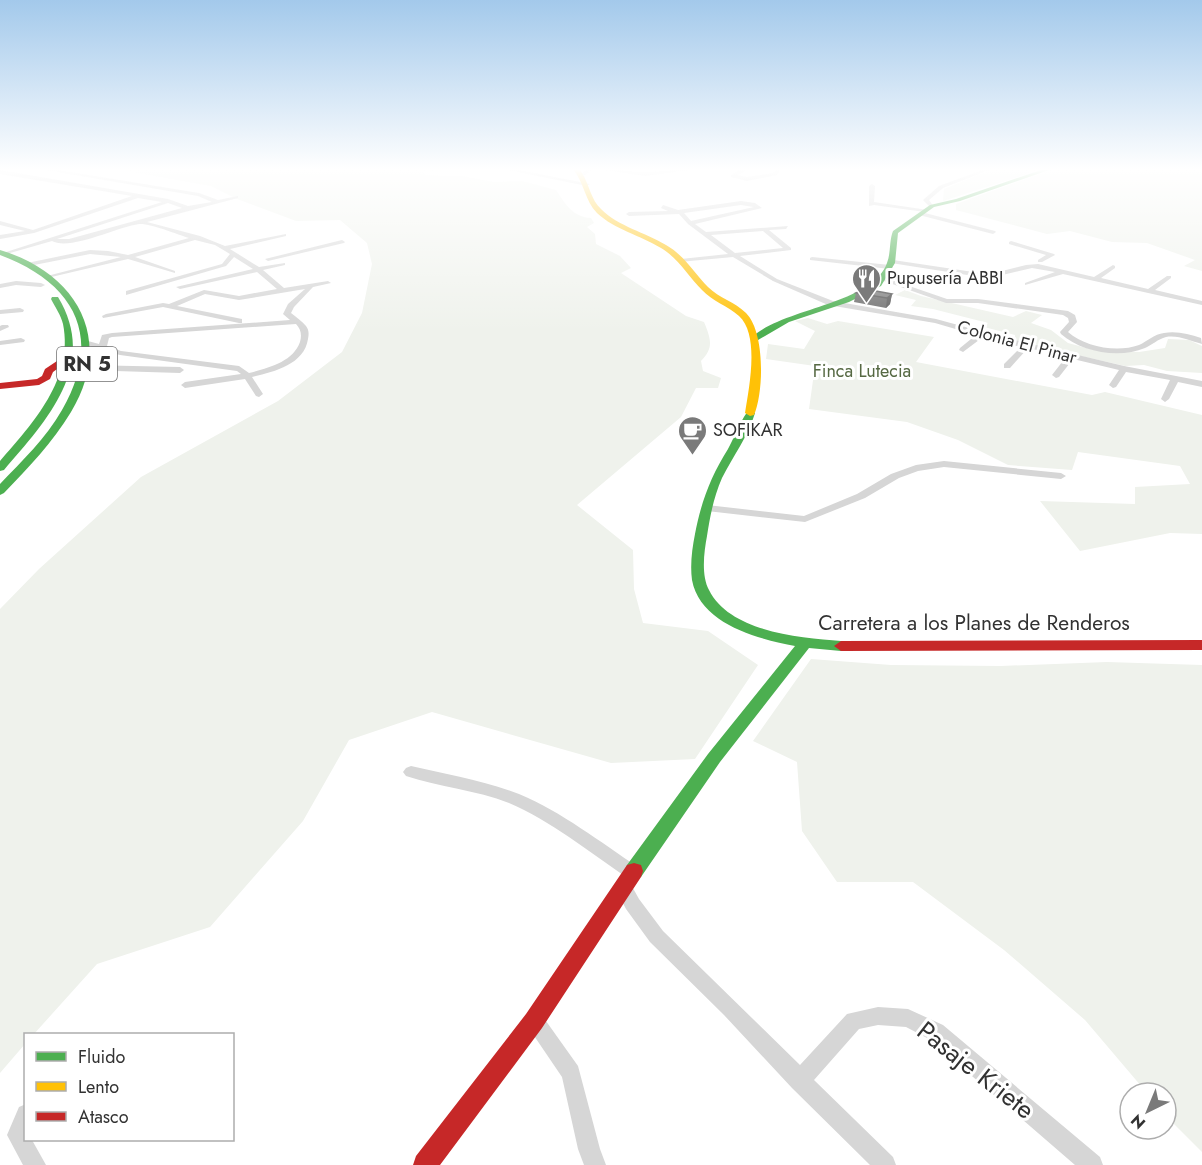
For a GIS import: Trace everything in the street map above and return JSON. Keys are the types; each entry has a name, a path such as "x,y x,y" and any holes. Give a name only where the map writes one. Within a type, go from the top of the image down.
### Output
{"main road":[{"path":"617,223 663,246 681,261 708,292 748,319 777,323"},
{"path":"748,319 755,338 777,323 859,294 889,269 895,232 908,223"},
{"name":"RN 5","path":"0,468 52,401 66,375 70,335 67,318 45,281 29,264 2,256"},
{"name":"RN 5","path":"0,491 27,464 70,405 86,368 88,343 84,322 63,287 45,281 2,256"},
{"name":"Carretera a los Planes de Renderos","path":"755,338 751,404 747,426 713,482 698,570 698,582 704,594 722,611 749,627 778,638 805,643 885,647 1066,644 1202,645"},
{"path":"0,386 39,382 47,377 48,371 69,357"},
{"path":"39,382 44,384 42,391 52,401"},
{"path":"425,1165 534,1021 628,879 714,758 805,643"}],"street":[{"path":"1,223 32,232 45,240 69,241 136,223"},
{"path":"0,237 32,232 57,223"},
{"path":"2,256 101,223"},
{"path":"146,223 198,237 223,248 259,269 282,290"},
{"name":"Colonia El Pinar","path":"690,223 735,256 775,280 831,303 936,321 1124,369 1202,384"},
{"path":"965,223 993,232"},
{"path":"704,234 786,227"},
{"path":"681,261 789,249 765,229"},
{"path":"223,248 284,235"},
{"path":"0,286 45,281 73,271 198,237"},
{"path":"250,263 342,242"},
{"path":"812,259 889,269 997,275 1024,261 1040,261 1052,255 1011,243"},
{"path":"29,264 99,252 173,273"},
{"path":"129,293 224,264 232,254"},
{"path":"45,261 73,271"},
{"path":"1024,261 1202,303"},
{"path":"1040,261 1049,268"},
{"path":"180,287 283,264"},
{"path":"1095,279 1113,267"},
{"path":"889,269 946,300 978,301 1065,313 1072,317 1073,322 1064,332 1069,338 1090,346 1128,349 1139,347 1165,335 1186,336 1202,342"},
{"path":"1027,285 1063,271"},
{"path":"0,276 16,283"},
{"path":"1150,291 1169,277"},
{"path":"170,306 204,292 232,298 328,284"},
{"path":"185,385 274,369 292,361 303,347 305,332 287,314 291,306 310,288 309,286"},
{"path":"105,316 155,305 170,306 255,325"},
{"path":"0,312 20,310"},
{"path":"102,348 105,337 112,335 296,322"},
{"path":"963,350 982,334"},
{"path":"0,343 21,340"},
{"path":"88,343 120,353 239,369 259,394"},
{"path":"1007,366 1027,345"},
{"path":"1056,375 1071,356"},
{"path":"86,368 180,370"},
{"path":"1113,385 1124,369"},
{"path":"1165,399 1175,379"},
{"path":"707,508 805,519 861,496 895,476 916,468 944,464 1061,476"},
{"path":"411,772 482,788 516,800 546,816 628,879 633,908 647,926 885,1165"},
{"name":"Pasaje Kriete","path":"799,1081 854,1021 878,1016 908,1018 936,1032 1092,1165"},
{"path":"534,1021 571,1073 595,1165"},
{"path":"24,1119 18,1135 35,1165"}],"green space":[{"path":"344,223 593,223 587,227 595,234 596,244 620,256 631,268 621,273 686,316 704,322 710,347 701,361 703,371 721,378 718,388 696,388 681,417 577,505 633,550 634,589 643,623 708,631 758,665 695,759 611,763 432,712 349,740 303,821 210,927 97,964 35,1033 24,1033 24,1045 0,1073 0,609 39,569 141,477 278,401 342,352 362,313 372,264 367,243"},
{"path":"1007,223 1202,223 1202,271 1184,266 1195,260 1147,243 1112,242 1070,231 1047,234"},
{"path":"905,290 921,296 1013,317 1026,311 1042,315 1031,323 1051,330 1068,343 1094,350 1139,352 1165,348 1168,339 1189,340 1202,346 1202,373 1167,371 1144,365 1125,366 1015,341 1015,335 984,327 988,323 933,309 911,306 916,300 895,295"},
{"name":"Finca Lutecia","path":"808,318 827,324 838,321 934,337 916,362 1092,395 1105,392 1202,415 1202,534 1170,533 1080,551 1040,501 1135,504 1135,487 1190,484 1180,466 1078,452 1072,470 1008,465 958,440 907,422 809,409 815,366 766,359 768,344 804,349 815,331 795,321"},
{"path":"811,659 891,665 1001,666 1107,662 1202,665 1202,1152 1178,1128 1178,1081 1137,1081 1085,1020 1004,950 913,882 837,882 802,831 797,762 753,741"}],"building":[{"path":"865,289 892,294 887,298 856,293"}],"traffic: fast":[{"path":"755,338 786,320 846,300 878,284 891,263 895,232 907,223"},
{"path":"0,252 36,268 66,292 79,315 86,340 85,365 78,389 66,412 35,454 0,491"},
{"path":"0,468 52,402 68,365 70,345 67,324 55,299"},
{"path":"750,413 743,433 717,478 709,497 698,553 699,580 702,590 712,605 744,627 784,639 841,646"},
{"path":"634,871 714,758 805,643"}],"traffic: slow":[{"path":"616,223 671,251 706,290 739,312 750,324 754,335 756,362 750,413"}],"traffic: jam":[{"path":"0,386 39,382 47,377 48,371 69,357"},
{"path":"841,646 1202,645"},
{"path":"425,1165 534,1021 634,871"}],"place":[{"name":"Pupusería ABBI","path":"866,304"},
{"name":"SOFIKAR","path":"692,456"}]}
